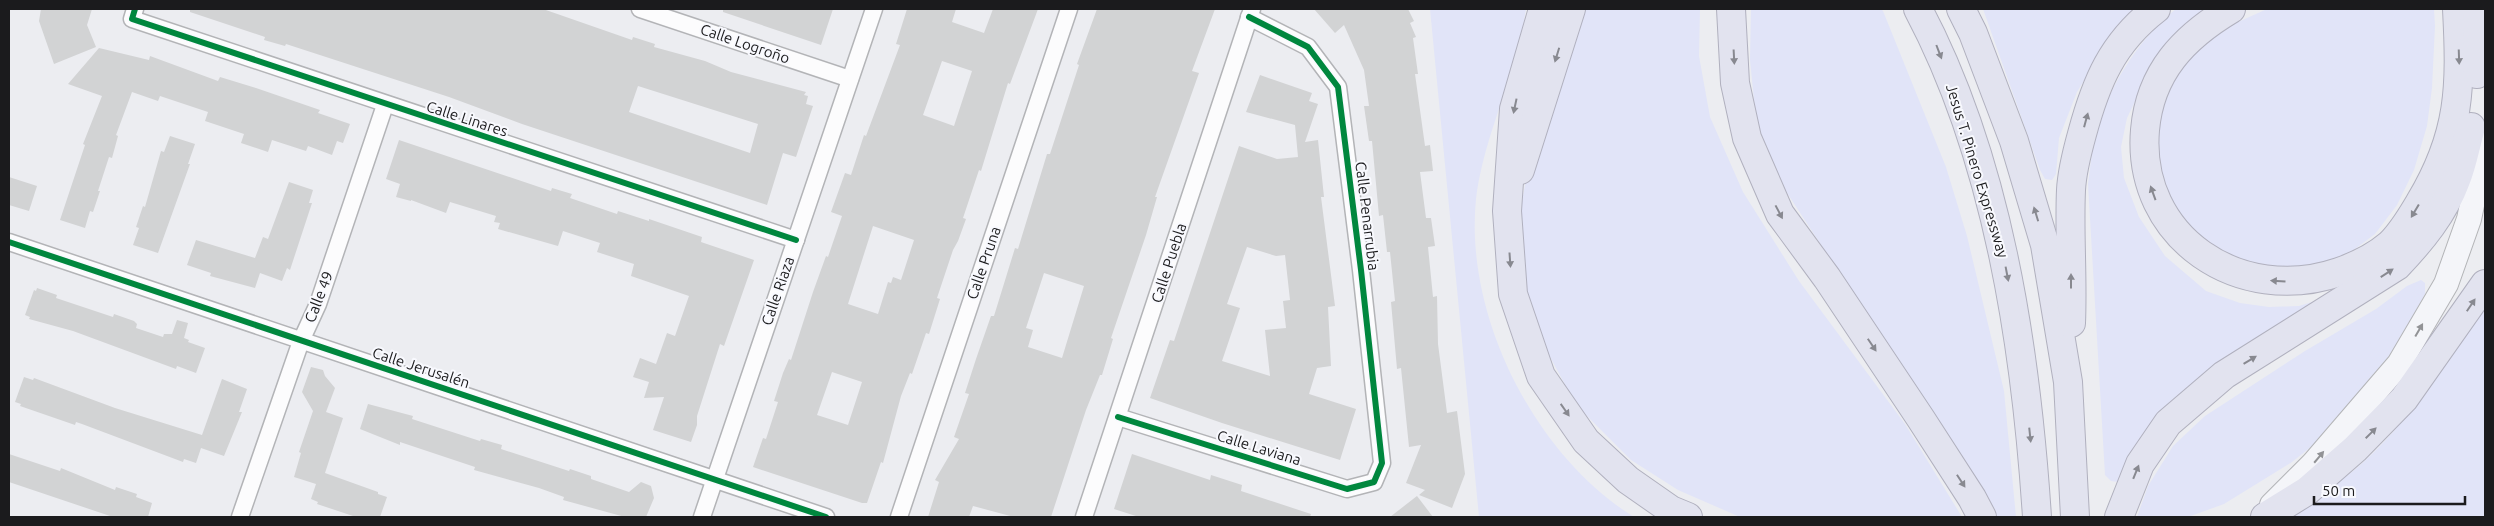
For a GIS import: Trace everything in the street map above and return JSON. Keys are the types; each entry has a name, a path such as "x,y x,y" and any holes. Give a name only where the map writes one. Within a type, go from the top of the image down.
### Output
{"highway":[{"path":"1543,9 1514,109 1507,212 1513,294 1542,376 1586,441 1628,480 1671,510 1688,517"},
{"path":"1507,212 1571,9"},
{"path":"1731,9 1735,83 1747,138 1780,214 1832,285 1972,498 1982,517"},
{"name":"Jesus T. Pinero Expressway","path":"1918,9 1934,40 1963,113 2006,269 2023,363 2037,517"},
{"path":"1961,9 1973,33 2014,141 2045,245 2068,382"},
{"path":"2075,517 2068,382 2071,311 2071,189 2075,158 2092,96 2103,70 2124,40 2156,9"},
{"path":"2232,9 2210,21 2181,46 2156,80 2146,113 2143,149 2150,184 2160,211 2182,240 2213,263 2243,276 2278,282 2318,279 2357,265 2388,245 2408,223 2428,190 2447,147 2457,111 2460,85 2457,9"},
{"path":"2119,517 2140,464 2168,423 2224,376 2397,266 2437,218 2456,180 2473,116 2478,9"},
{"path":"2265,517 2307,491 2355,449 2404,399 2485,284"}],"street":[{"name":"Calle Logroño","path":"640,9 673,14 850,79"},
{"name":"Calle Riaza","path":"702,517 874,9"},
{"name":"Calle Pruna","path":"899,517 1069,9"},
{"path":"2482,9 2485,41"},
{"name":"Calle Puebla","path":"1084,517 1251,13"},
{"name":"Calle Penarrubia","path":"1251,13 1308,47 1338,87 1362,270 1382,463"},
{"name":"Calle Linares","path":"134,14 385,105 796,240"},
{"name":"Calle 49","path":"240,517 301,341 318,304 385,105"},
{"path":"2261,517 2314,464 2399,364 2446,284 2470,219 2485,144"},
{"name":"Calle Jerusalén","path":"9,242 826,517"},
{"name":"Calle Laviana","path":"1118,417 1347,489 1374,482 1382,463"}],"shaded area":[{"path":"1430,9 1526,9 1518,51 1488,145 1476,199 1475,244 1482,289 1495,335 1513,379 1537,420 1566,458 1598,491 1634,517 1479,517"},
{"path":"1582,9 1700,9 1699,56 1710,117 1743,192 1799,281 1905,424 1962,517 1740,517 1678,490 1631,460 1576,405 1535,329 1523,289 1516,233 1526,180"},
{"path":"1751,9 1881,9 1883,11 1946,167 1967,236 2004,391 2016,517 1993,517 1922,400 1767,162 1756,120 1750,60"},
{"path":"1983,9 2137,9 2109,40 2077,92 2059,138 2056,174 2052,180 2045,179 2040,170"},
{"path":"2176,9 2213,9 2155,60 2127,118 2121,147 2124,178 2139,217 2165,256 2206,291 2240,303 2269,307 2299,306 2328,297 2118,482 2111,481 2105,475 2088,184 2093,147 2099,124 2105,105 2114,87 2148,35"},
{"path":"2267,9 2434,9 2432,88 2427,126 2414,170 2397,205 2375,234 2339,261 2271,271 2202,246 2173,208 2157,169 2156,122 2168,79 2216,32"},
{"path":"2421,280 2425,283 2425,294 2399,343 2351,411 2326,435 2292,462 2224,504 2188,517 2137,517 2148,486 2173,446 2205,416 2305,351 2376,309 2407,286"},
{"path":"2485,306 2485,517 2288,517 2320,496 2351,472 2387,439 2431,384"}],"building":[{"path":"41,9 92,9 87,25 96,47 54,64 39,21"},
{"path":"190,9 543,9 632,40 633,37 655,44 654,47 705,61 731,72 806,92 804,95 808,96 806,104 813,106 796,157 783,153 767,205 522,124 449,97 286,44 285,46 264,40 265,37 190,12","holes":["638,86 758,124 750,153 629,112"]},
{"path":"723,9 833,9 821,45 723,12"},
{"path":"907,9 956,9 952,22 984,33 993,9 1038,9 1010,84 1008,83 981,171 979,170 963,218 966,219 953,250 937,298 940,299 929,334 926,333 912,374 910,373 901,396 883,463 881,462 867,503 862,503 753,467 763,438 766,439 778,402 774,401 783,373 789,359 791,360 813,292 826,256 828,257 842,216 831,212 845,173 851,175 864,135 866,136 900,45 896,44","holes":["942,61 972,71 954,126 923,115","873,226 914,240 901,280 893,277 891,283 888,282 878,314 848,304","832,372 862,382 848,425 817,415"]},
{"path":"1097,9 1215,9 1192,71 1199,73 1155,197 1157,197 1146,235 1111,338 1113,339 1102,375 1100,375 1086,410 1051,517 1014,517 973,506 969,517 928,517 939,482 935,480 959,439 954,437 969,394 965,393 991,316 994,316 1015,248 1018,249 1047,154 1050,154 1079,65 1077,64","holes":["1044,273 1084,286 1062,358 1028,347 1033,330 1026,328"]},
{"path":"1314,9 1408,9 1414,21 1410,23 1416,37 1413,38 1418,74 1415,74 1425,146 1430,145 1433,171 1420,172 1426,218 1431,218 1435,246 1428,247 1433,297 1437,296 1438,344 1447,413 1457,411 1465,474 1452,508 1419,495 1425,490 1406,483 1421,445 1409,447 1401,368 1397,369 1391,302 1395,301 1390,252 1387,252 1383,215 1379,216 1372,141 1369,141 1364,106 1369,106 1364,70 1344,25 1335,33"},
{"path":"99,48 149,60 150,56 218,81 220,77 320,110 318,113 350,124 343,143 337,141 332,155 308,146 306,151 272,140 268,152 241,143 244,134 205,121 208,112 160,96 158,101 132,92 116,135 118,136 112,158 109,157 93,212 90,211 85,228 60,220 85,145 83,144 102,96 68,84"},
{"path":"1260,75 1312,93 1309,101 1318,104 1305,142 1318,140 1324,197 1321,197 1335,306 1328,307 1331,366 1317,368 1309,394 1356,409 1340,460 1150,398 1170,340 1174,341 1239,146 1277,159 1298,157 1295,125 1246,112","holes":["1247,247 1276,256 1285,255 1290,300 1283,301 1286,328 1265,330 1270,376 1222,361 1240,308 1227,304"]},
{"path":"170,136 195,144 188,164 190,164 158,253 133,245 139,228 136,227 143,206 145,207 161,151 164,152"},
{"path":"399,140 551,191 552,188 572,194 570,198 617,214 618,211 649,221 649,219 702,237 701,242 754,260 724,346 720,344 697,416 697,425 691,442 653,430 664,397 644,398 649,382 633,377 640,358 656,364 667,333 675,336 689,296 631,276 634,264 597,252 600,243 563,231 558,246 498,229 500,223 494,222 496,216 450,202 446,213 411,200 396,197 400,184 386,179"},
{"path":"9,177 37,186 29,211 9,205"},
{"path":"289,182 313,190 309,203 312,203 290,270 287,268 282,281 260,273 255,288 210,276 211,273 187,265 196,240 255,258 263,237 268,239"},
{"path":"37,288 57,295 56,298 113,317 114,314 134,321 137,324 136,328 163,337 164,334 172,334 177,320 188,323 184,338 189,340 188,342 205,348 196,373 177,366 176,369 73,331 29,319 30,317 25,315 34,290 36,291"},
{"path":"311,367 323,370 325,376 335,388 326,412 343,418 325,473 387,497 380,517 356,517 317,504 318,502 311,499 316,484 294,477 301,453 299,452 313,411 302,392"},
{"path":"24,377 33,380 34,378 115,408 202,435 222,379 247,389 239,412 242,412 224,456 201,448 196,463 184,459 183,462 82,424 76,422 75,425 20,406 21,404 15,402"},
{"path":"368,404 413,416 412,419 480,441 481,439 502,445 501,449 569,471 570,469 591,476 591,479 629,492 641,482 651,486 654,498 646,517 625,517 563,500 564,497 539,488 474,470 475,467 400,442 400,445 360,429"},
{"path":"9,454 60,471 61,468 115,490 116,487 137,494 136,497 152,503 148,517 113,517 9,482"},
{"path":"1132,454 1210,480 1211,475 1242,485 1241,491 1311,514 1310,517 1139,517 1114,509"},
{"path":"1417,496 1433,517 1390,517"}],"cycle path":[{"path":"135,9 132,19 796,240"},
{"path":"1118,417 1347,489 1374,482 1382,463 1361,270 1338,87 1308,47 1249,17"},
{"path":"9,242 826,517"}]}
